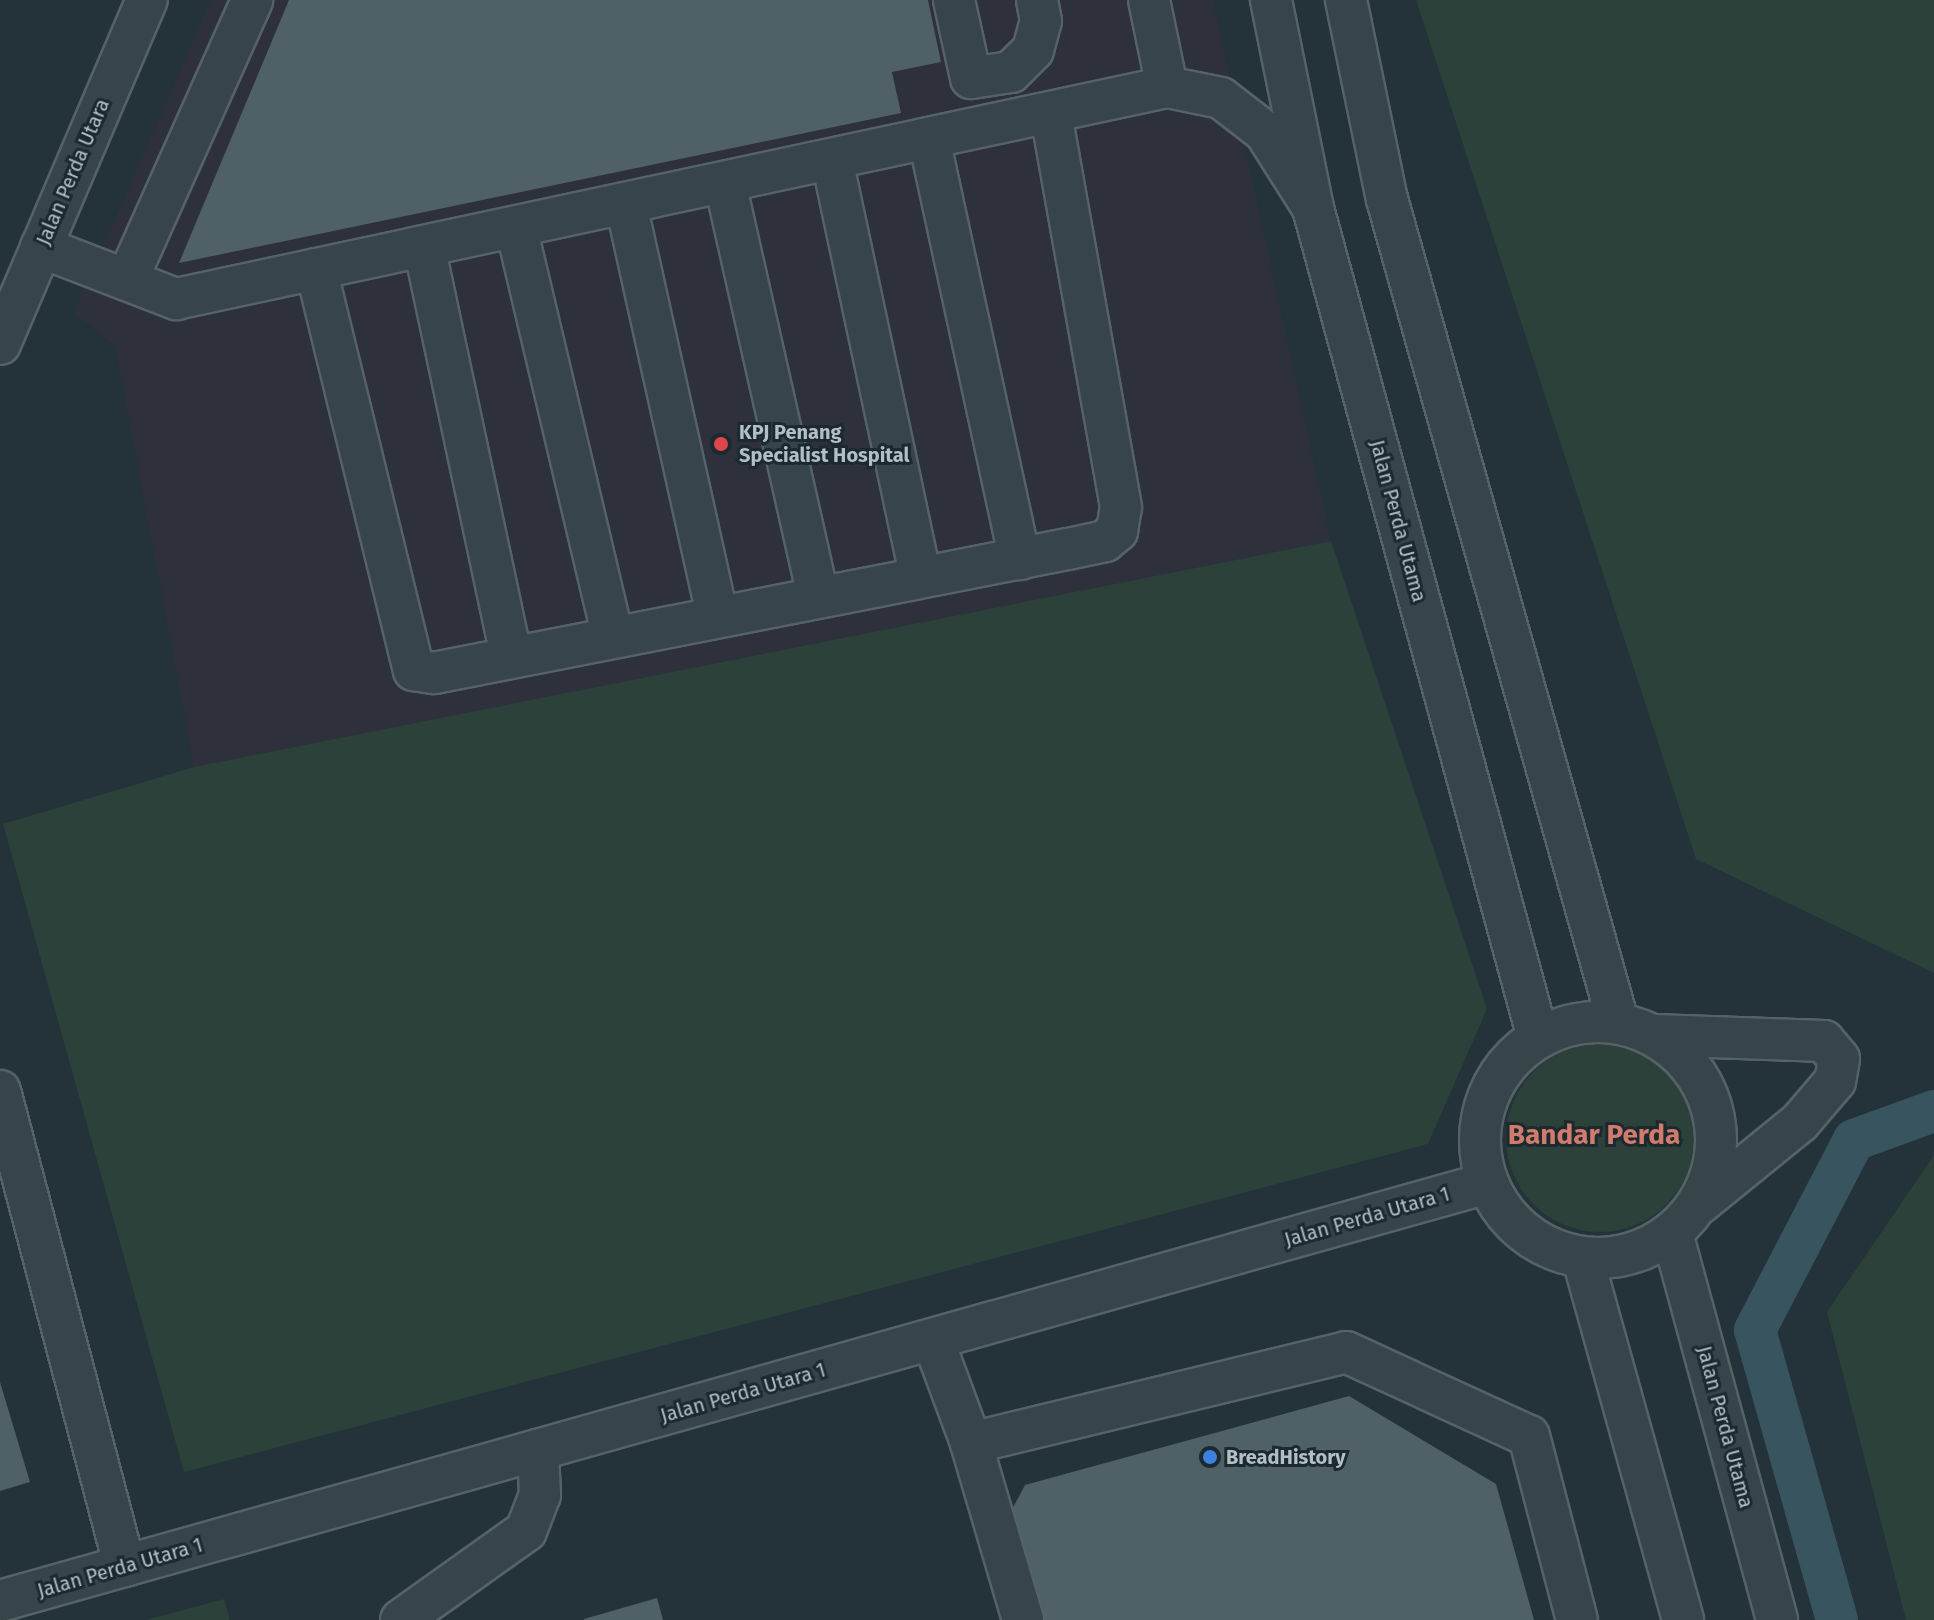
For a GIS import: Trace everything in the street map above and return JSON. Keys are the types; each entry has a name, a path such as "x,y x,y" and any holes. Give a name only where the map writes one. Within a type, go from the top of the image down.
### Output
{"street":[{"name":"Jalan Perda Utara","path":"1,339 147,0"},
{"path":"127,280 252,0"},
{"path":"954,0 981,129"},
{"path":"971,78 1011,72 1033,50 1041,21 1037,0"},
{"path":"1149,0 1167,87"},
{"name":"Jalan Perda Utama","path":"1271,0 1313,208 1538,1038"},
{"path":"1346,0 1387,199 1636,1028 1685,1059 1706,1091 1717,1129 1714,1168 1699,1204"},
{"path":"41,247 176,299 1167,87 1221,98 1265,132 1313,208"},
{"path":"316,269 414,670 434,673 511,655 1020,559 1105,541 1117,531 1121,507 1051,114"},
{"path":"929,139 1020,559"},
{"path":"832,160 921,577"},
{"path":"725,183 818,597"},
{"path":"626,204 717,616"},
{"path":"516,227 613,636"},
{"path":"424,246 511,655"},
{"path":"1582,1022 1824,1041 1839,1059 1835,1081 1800,1122 1699,1204 1672,1233 1639,1253 1583,1259 1527,1236 1487,1183 1482,1112 1496,1079 1538,1038 1582,1022"},
{"path":"0,1091 125,1566"},
{"name":"Jalan Perda Utara 1","path":"0,1601 1487,1183"},
{"name":"Jalan Perda Utama","path":"1672,1233 1777,1620"},
{"path":"1583,1259 1683,1620"},
{"path":"933,1340 971,1443 1023,1620"},
{"path":"971,1443 1346,1352 1529,1436 1577,1620"},
{"path":"401,1620 526,1531 540,1495 538,1450"}],"shaded area":[{"name":"KPJ Penang Specialist Hospital","path":"211,0 1213,0 1331,541 194,767 115,346 74,313"}],"green space":[{"path":"1416,0 1934,0 1934,973 1696,859"},
{"path":"1331,541 1487,1009 1428,1144 184,1472 3,824 194,767"},
{"path":"1600,1044 1618,1045 1636,1051 1667,1071 1687,1102 1693,1120 1693,1156 1687,1174 1667,1205 1636,1225 1618,1231 1600,1232 1582,1231 1564,1225 1533,1205 1513,1174 1507,1156 1506,1138 1507,1120 1513,1102 1533,1071 1564,1051 1582,1045"},
{"path":"1934,1155 1934,1620 1906,1620 1827,1312"},
{"path":"224,1599 230,1620 146,1620"}],"building":[{"path":"289,0 928,0 941,62 892,72 901,113 179,263"},
{"path":"0,1382 30,1482 0,1491"},
{"path":"1349,1396 1496,1484 1534,1620 1036,1620 1006,1521 1025,1485"},
{"path":"657,1598 663,1620 584,1620 584,1619"}],"waterway":[{"path":"1837,1620 1755,1330 1854,1140 1934,1111"}],"place":[{"name":"KPJ Penang Specialist Hospital","path":"721,444"},
{"name":"BreadHistory","path":"1210,1457"}],"district":[{"name":"Bandar Perda","path":"1594,1135"}]}
